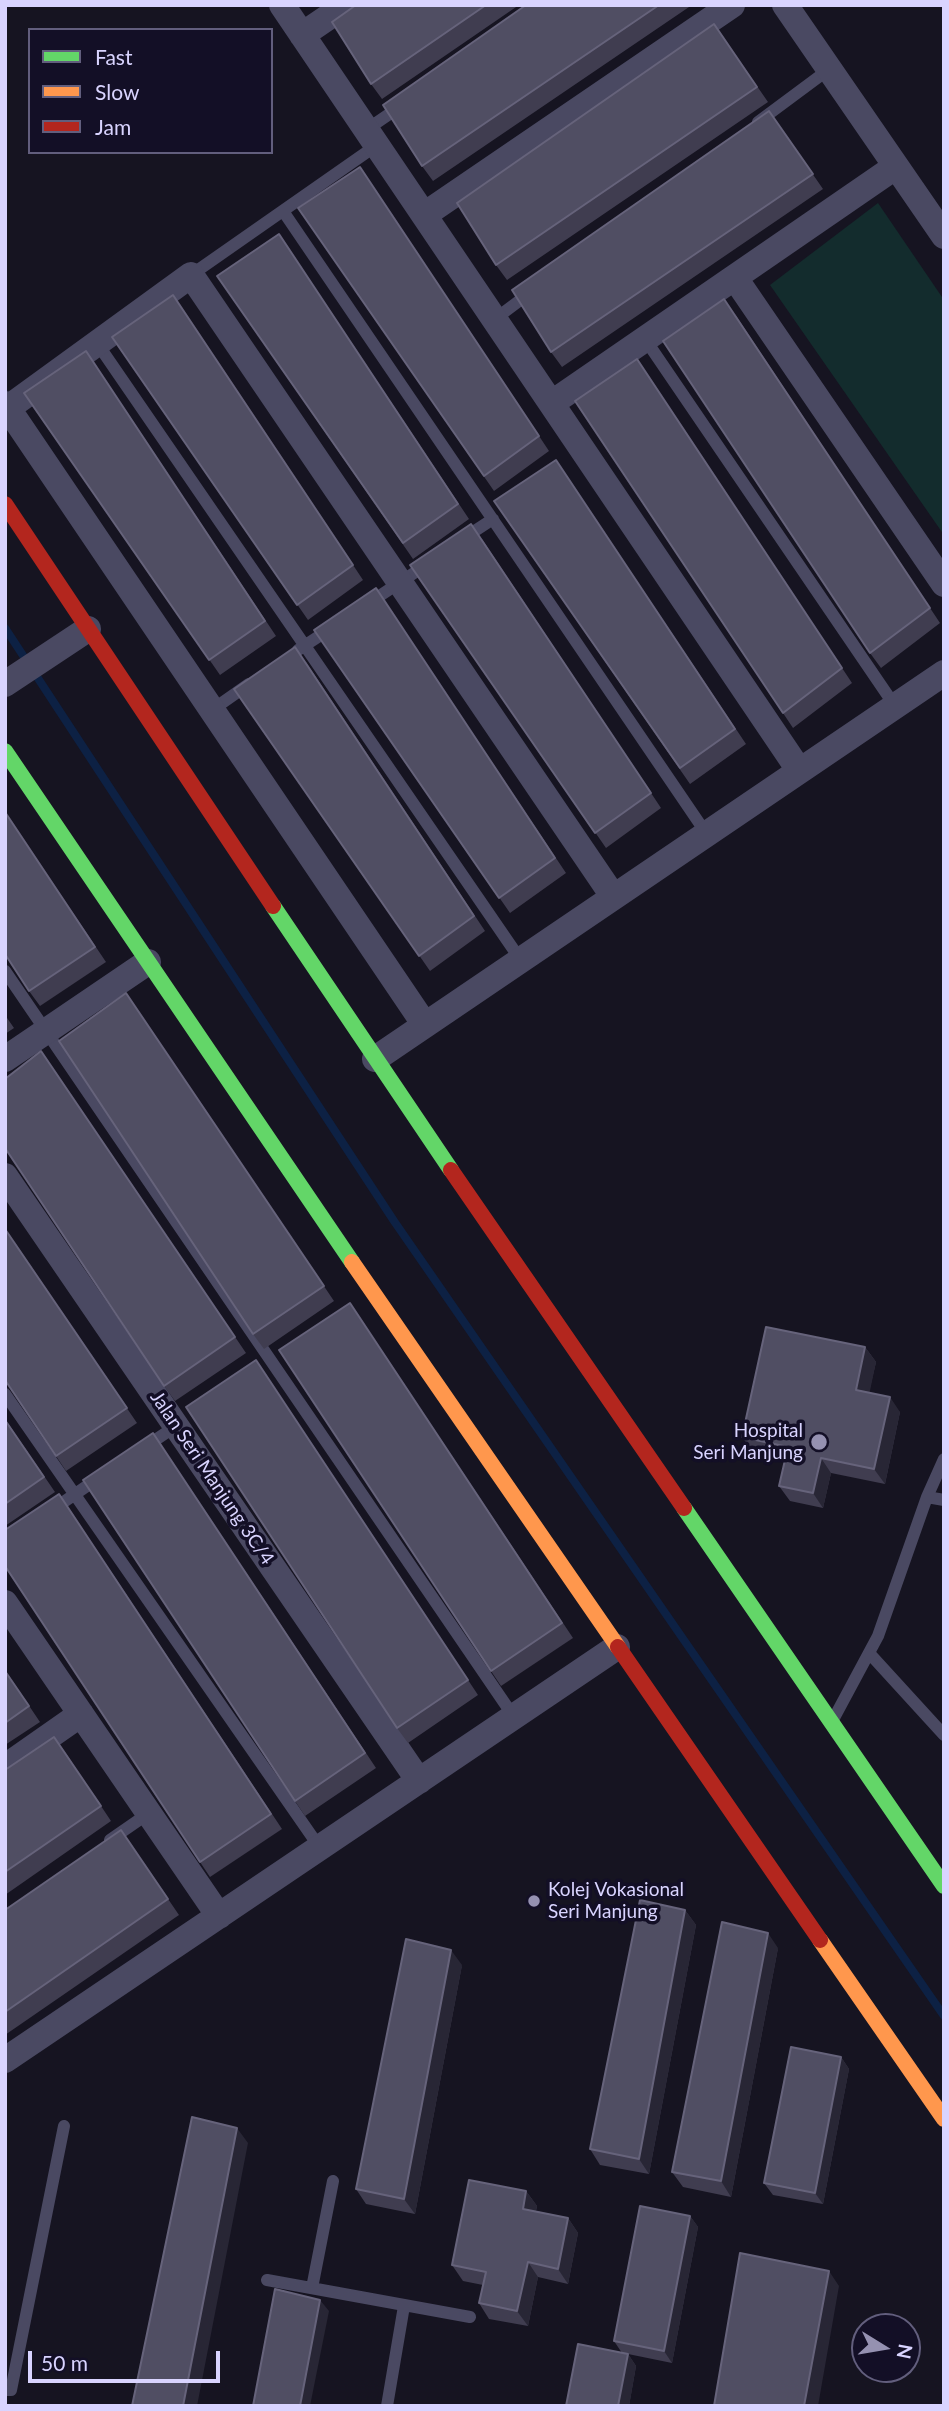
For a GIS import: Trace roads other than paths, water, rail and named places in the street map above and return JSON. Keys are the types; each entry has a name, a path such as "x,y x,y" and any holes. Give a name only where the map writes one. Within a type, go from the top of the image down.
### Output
{"street":[{"path":"282,5 799,770"},
{"path":"302,35 346,5"},
{"path":"424,215 733,5"},
{"path":"785,5 944,236"},
{"path":"552,403 895,167"},
{"path":"425,1025 7,406 191,275 612,895"},
{"path":"735,278 944,584"},
{"path":"5,504 375,1059 944,1886"},
{"path":"7,683 88,629"},
{"path":"375,1059 612,895 944,673"},
{"path":"7,757 944,2119"},
{"path":"5,1059 148,962"},
{"name":"Jalan Seri Manjung 3C/4","path":"5,1176 419,1781"},
{"path":"9,1618 81,1714 219,1916"},
{"path":"5,2060 617,1647"},
{"path":"5,1767 81,1714"}],"lane":[{"path":"750,128 828,69"},
{"path":"191,275 283,211 372,137 411,99"},
{"path":"283,211 706,833"},
{"path":"495,319 539,286"},
{"path":"645,339 895,706"},
{"path":"97,343 520,959"},
{"path":"284,660 493,519"},
{"path":"212,710 264,674"},
{"path":"5,971 514,1717"},
{"path":"5,1394 320,1848"},
{"path":"131,1457 176,1426"},
{"path":"832,1721 870,1654 927,1497 944,1459"},
{"path":"39,1518 108,1472"},
{"path":"927,1497 944,1500"},
{"path":"870,1654 944,1735"},
{"path":"94,1851 149,1813"},
{"path":"5,2390 10,2390 64,2126"},
{"path":"312,2288 332,2182"},
{"path":"267,2280 470,2317"},
{"path":"387,2406 404,2306"}],"waterway":[{"path":"5,628 394,1221 944,2016"}],"place":[{"name":"Hospital Seri Manjung","path":"819,1442"},
{"name":"Kolej Vokasional Seri Manjung","path":"534,1901"}]}
